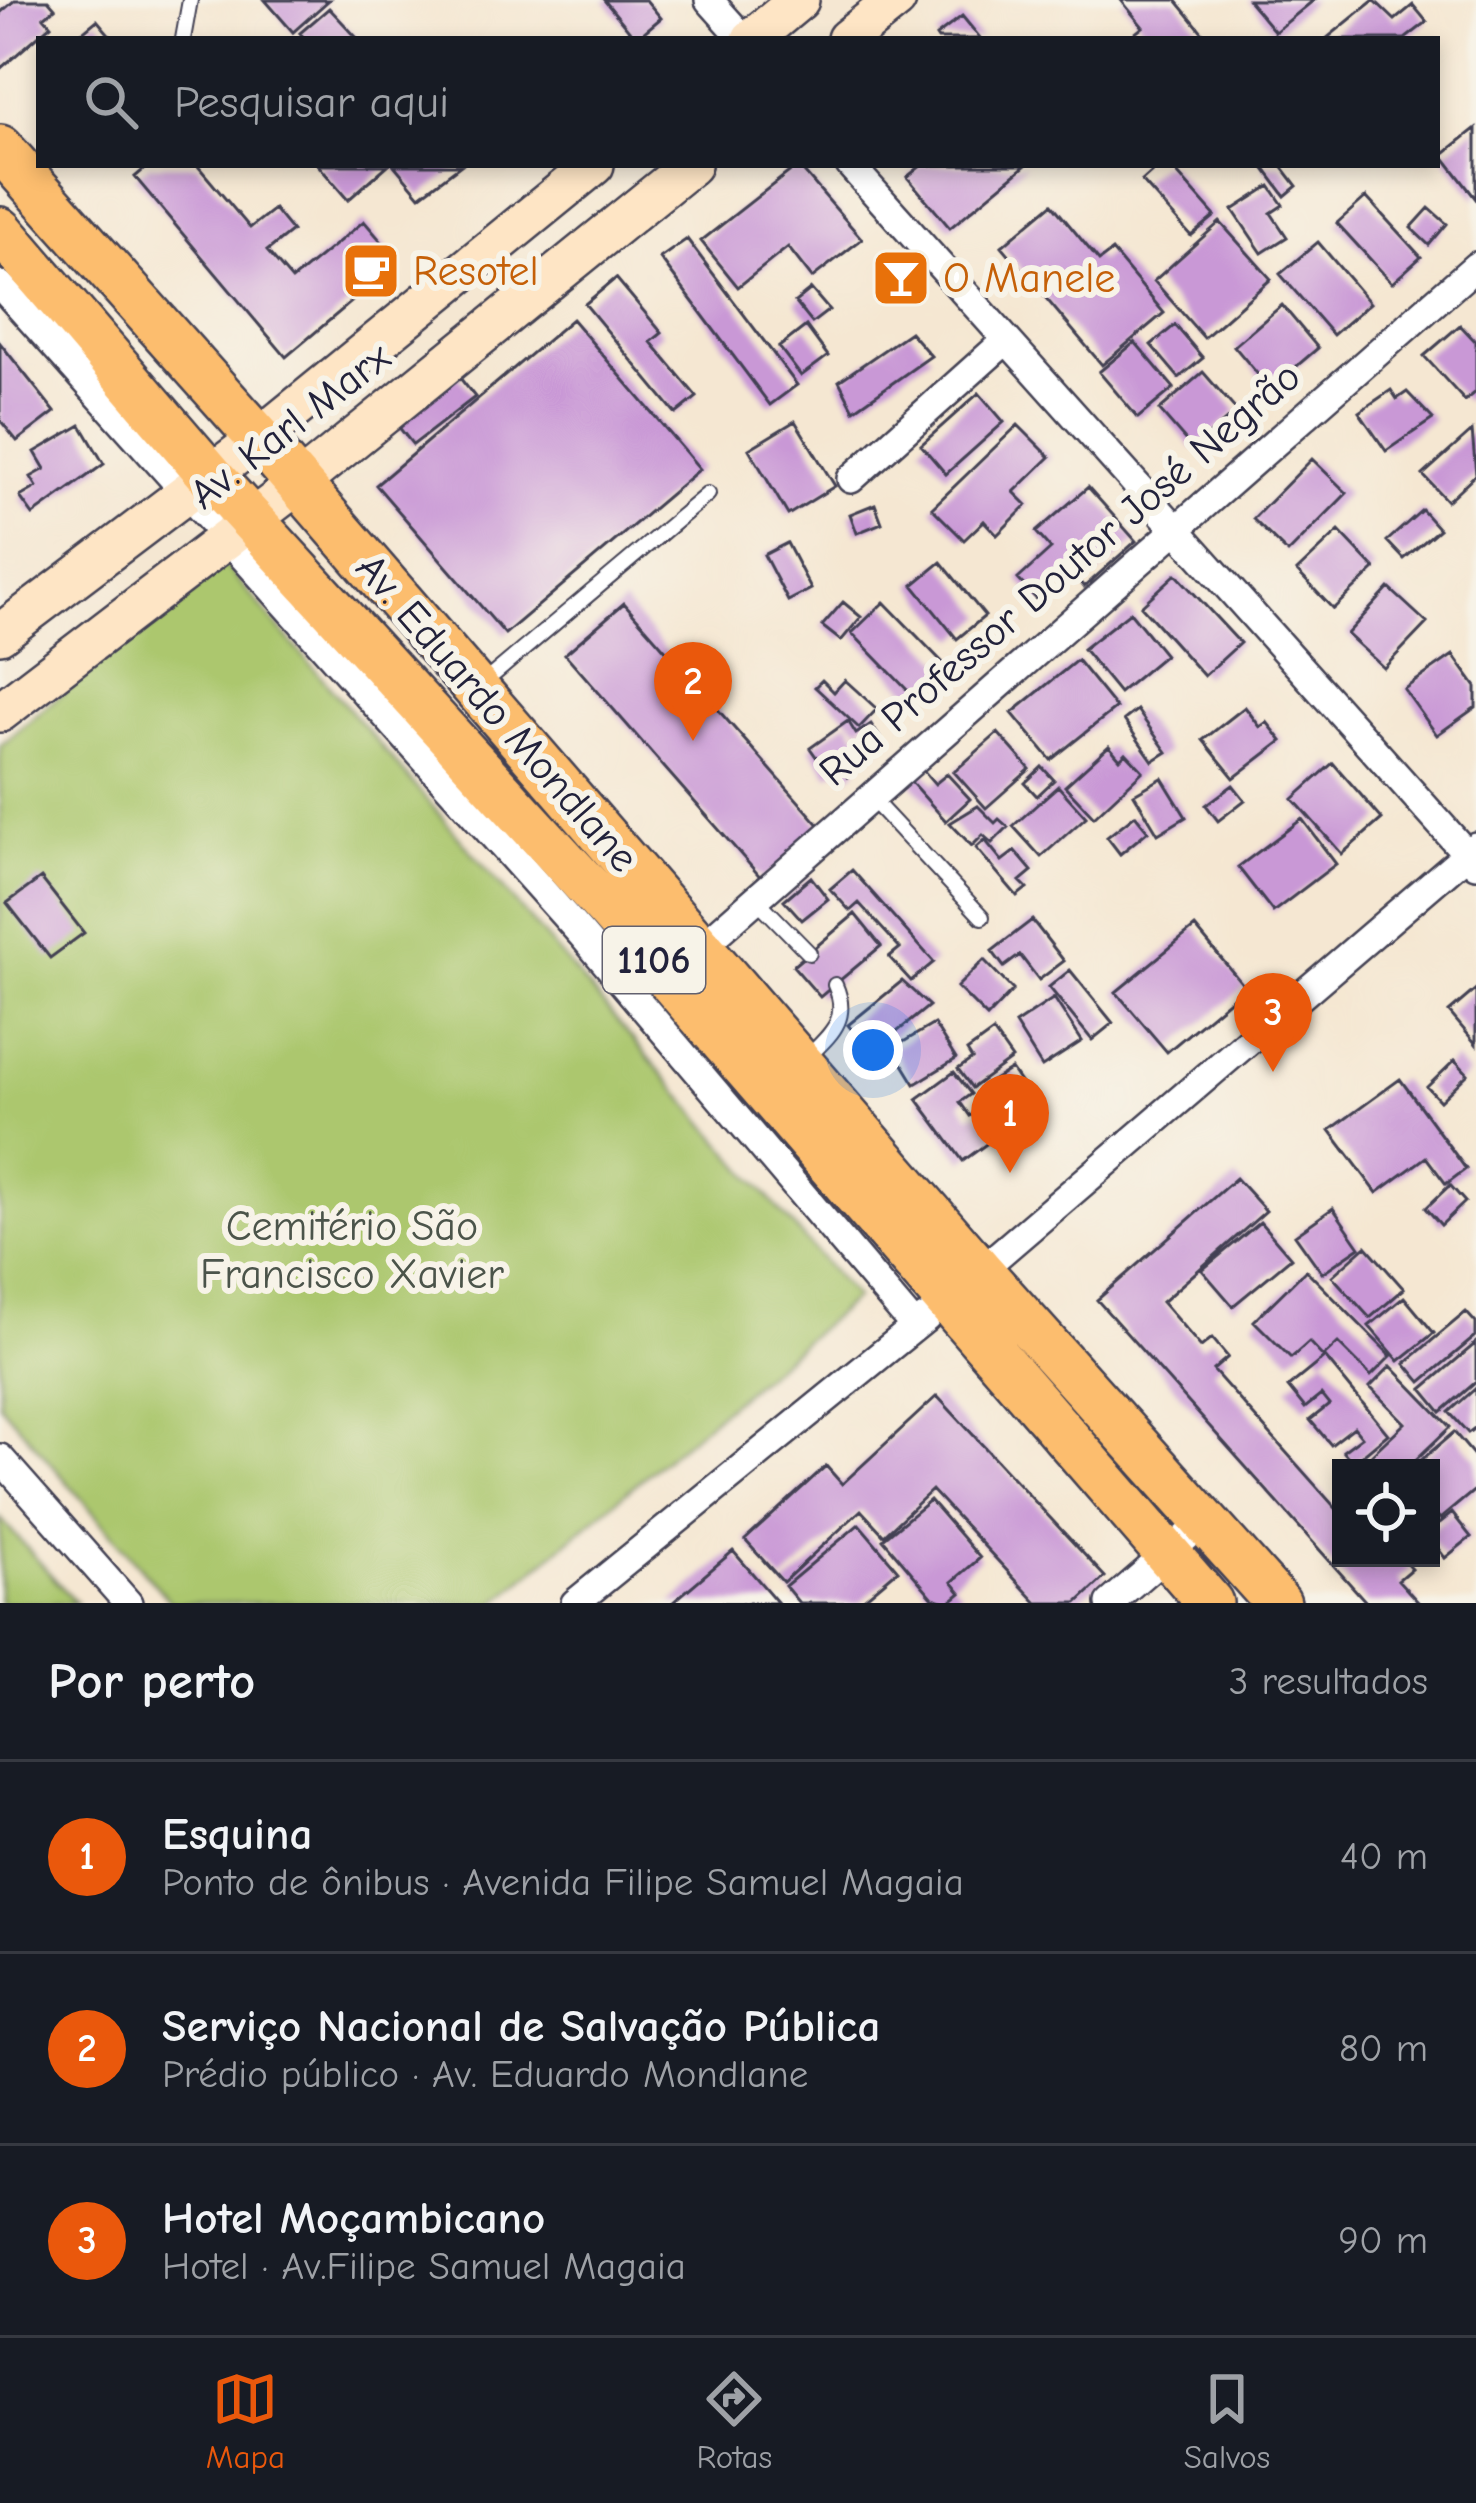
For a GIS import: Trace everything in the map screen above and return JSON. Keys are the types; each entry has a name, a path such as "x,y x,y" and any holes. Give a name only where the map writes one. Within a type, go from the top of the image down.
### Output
{"main road":[{"name":"Av. Eduardo Mondlane","path":"20,161 477,689 685,962 930,1314 1170,1552 1210,1603"},
{"name":"Av. Eduardo Mondlane","path":"0,230 86,329 197,486 685,962 802,1064 980,1271 1278,1603"}],"street":[{"path":"709,0 745,36"},
{"path":"752,36 800,0"},
{"path":"852,36 896,0"},
{"name":"Av. Karl Marx","path":"0,634 259,438 590,168"},
{"name":"Av. Karl Marx","path":"0,712 298,484 687,168"},
{"path":"575,1603 930,1314 1058,1200 1473,854 1004,342 853,168"},
{"name":"Rua Professor Doutor José Negrão","path":"685,962 1476,266"},
{"path":"0,285 197,486"},
{"path":"851,479 1004,342"},
{"path":"242,526 583,935 930,1314"},
{"path":"0,1457 128,1603"},
{"path":"1110,1603 1205,1521"}],"lane":[{"path":"184,36 190,0"},
{"path":"477,689 708,494"},
{"path":"870,797 982,917"},
{"path":"756,899 809,953"},
{"path":"802,1064 839,1024 843,1002 835,985"}],"green space":[{"name":"Cemitério São Francisco Xavier","path":"220,559 855,1298 495,1603 171,1603 0,1404 0,746"},
{"path":"0,1518 76,1603 0,1603"}],"building":[{"path":"15,0 48,0 55,8 44,17 51,25 0,69 0,13"},
{"path":"265,0 329,0 293,32"},
{"path":"604,0 646,0 661,18 634,36"},
{"path":"1121,0 1176,0 1203,33 1132,36 1143,27"},
{"path":"1248,0 1314,0 1275,32"},
{"path":"1374,0 1395,20 1413,5 1427,22 1409,36 1330,36"},
{"path":"329,8 355,36 302,36 300,33"},
{"path":"962,16 979,36 936,36"},
{"path":"97,20 110,36 78,36"},
{"path":"1476,128 1476,199 1442,155"},
{"path":"146,168 200,168 250,228 274,209 292,231 267,251 292,280 364,221 399,262 286,357 135,177"},
{"path":"321,168 385,168 348,200"},
{"path":"397,168 457,168 420,196"},
{"path":"794,168 801,168 862,239 812,278 788,247 738,287 701,241"},
{"path":"918,168 1022,168 950,228 907,177"},
{"path":"1157,168 1173,168 1215,216 1191,236 1142,181"},
{"path":"1264,168 1283,168 1297,186 1285,196"},
{"path":"1270,186 1283,205 1271,213 1287,237 1262,253 1233,210"},
{"path":"1366,197 1421,257 1392,283 1337,223"},
{"path":"1052,204 1099,261 1112,251 1164,313 1102,365 1002,246"},
{"path":"1429,208 1447,224 1429,245 1411,228"},
{"path":"1220,222 1271,279 1204,338 1154,281"},
{"path":"687,239 797,385 770,405 660,258"},
{"path":"1318,242 1370,303 1333,335 1280,274"},
{"path":"616,278 662,333 651,342 697,397 676,414 585,304"},
{"path":"811,289 829,310 812,323 795,302"},
{"path":"1282,305 1318,348 1270,389 1234,346"},
{"path":"572,319 700,469 505,634 376,485"},
{"path":"1175,325 1203,358 1179,378 1151,345"},
{"path":"1460,325 1476,342 1476,392 1465,401 1424,356"},
{"path":"806,326 828,356 801,376 779,347"},
{"path":"910,332 931,356 854,410 839,381"},
{"path":"1135,342 1174,388 1138,418 1099,372"},
{"path":"0,343 55,412 17,441 0,420"},
{"path":"1203,372 1237,411 1193,449 1159,410"},
{"path":"456,373 475,397 413,445 394,421"},
{"path":"1391,390 1397,399 1407,392 1433,419 1386,451 1359,412"},
{"path":"979,393 1004,422 946,474 921,445"},
{"path":"795,421 835,486 788,515 749,449"},
{"path":"81,425 104,464 33,515 20,497 37,487 31,477 45,469 35,452"},
{"path":"1018,425 1050,457 1014,492 1027,505 997,535 984,521 964,540 932,508"},
{"path":"1472,431 1476,474 1447,501 1423,475"},
{"path":"1312,459 1347,493 1288,553 1253,519"},
{"path":"1088,487 1136,541 1084,587 1073,574 1040,603 1018,579 1051,549 1036,532"},
{"path":"875,504 882,523 857,533 850,514"},
{"path":"1422,510 1439,529 1404,559 1387,541"},
{"path":"1339,531 1375,569 1333,609 1297,571"},
{"path":"787,543 811,589 788,601 764,555"},
{"path":"941,562 985,616 957,639 913,585"},
{"path":"1176,574 1240,643 1204,676 1141,606"},
{"path":"1389,588 1427,623 1384,668 1347,634"},
{"path":"843,602 861,617 841,641 822,626"},
{"path":"884,602 947,667 914,697 852,633"},
{"path":"624,603 822,828 763,880 565,654"},
{"path":"1130,612 1165,655 1119,693 1083,649"},
{"path":"1453,655 1476,687 1476,707 1437,735 1404,689"},
{"path":"1077,660 1116,708 1051,760 1012,713"},
{"path":"822,680 834,692 845,680 877,709 859,728 815,687"},
{"path":"1245,707 1260,727 1267,722 1282,741 1234,778 1203,740"},
{"path":"1137,710 1167,752 1153,761 1124,720"},
{"path":"848,721 856,734 871,724 884,744 854,764 858,770 847,777 840,768 829,775 810,748"},
{"path":"998,733 1030,769 986,808 954,772"},
{"path":"1109,746 1120,759 1126,753 1143,771 1094,817 1065,786"},
{"path":"1333,763 1382,819 1342,854 1293,799"},
{"path":"1042,767 1054,780 1037,796 1025,783"},
{"path":"923,770 935,784 947,774 970,799 946,821 910,781"},
{"path":"1162,778 1186,817 1158,834 1134,794"},
{"path":"1233,785 1245,800 1218,821 1206,805"},
{"path":"1058,786 1086,817 1041,857 1013,826"},
{"path":"978,806 995,823 999,819 1008,827 992,843 983,835 972,846 950,823"},
{"path":"1135,815 1148,831 1120,854 1107,837"},
{"path":"1302,819 1336,864 1273,912 1238,867"},
{"path":"985,840 1002,861 1015,851 1032,871 1020,881 1027,888 1017,896 976,848"},
{"path":"852,870 934,962 911,981 889,957 900,948 859,903 850,911 830,889"},
{"path":"811,877 828,899 802,920 784,900"},
{"path":"41,878 84,933 50,958 7,903"},
{"path":"855,914 881,946 820,997 793,966"},
{"path":"1032,920 1064,961 1039,980 1020,955 1004,967 992,951"},
{"path":"1195,927 1245,987 1167,1052 1116,992"},
{"path":"984,960 1013,990 987,1017 957,987"},
{"path":"1070,970 1113,1023 1092,1040 1049,987"},
{"path":"902,981 929,1006 871,1053 848,1025"},
{"path":"1476,989 1476,1044 1449,1012"},
{"path":"1054,998 1082,1041 1042,1067 1015,1024"},
{"path":"934,1024 956,1059 915,1084 893,1048"},
{"path":"993,1032 1012,1059 972,1088 958,1069 972,1059 967,1051"},
{"path":"1455,1060 1468,1074 1440,1101 1427,1087"},
{"path":"1011,1069 1026,1091 1001,1107 986,1085"},
{"path":"954,1072 971,1094 960,1102 970,1116 977,1112 996,1137 963,1161 917,1099"},
{"path":"1400,1079 1466,1169 1446,1184 1426,1157 1377,1193 1330,1130"},
{"path":"1236,1178 1266,1211 1162,1302 1201,1347 1212,1338 1228,1357 1213,1370 1332,1504 1332,1564 1097,1300"},
{"path":"1450,1185 1465,1202 1441,1225 1426,1208"},
{"path":"1333,1208 1360,1247 1322,1273 1295,1235"},
{"path":"1260,1222 1291,1258 1233,1306 1202,1270"},
{"path":"1366,1246 1404,1289 1370,1318 1332,1276"},
{"path":"1306,1270 1391,1356 1371,1376 1338,1343 1323,1357 1309,1342 1291,1358 1254,1321"},
{"path":"1404,1297 1434,1333 1399,1361 1369,1326"},
{"path":"1466,1312 1476,1323 1476,1336 1421,1382 1405,1363"},
{"path":"1476,1343 1476,1382 1441,1412 1422,1389"},
{"path":"1325,1357 1388,1434 1358,1459 1350,1459 1343,1451 1362,1437 1354,1427 1331,1445 1310,1420 1329,1405 1321,1395 1305,1408 1288,1387"},
{"path":"1391,1366 1450,1427 1416,1459 1369,1459 1405,1423 1370,1387"},
{"path":"1476,1388 1476,1427 1468,1433 1449,1412"},
{"path":"937,1396 1105,1577 1077,1603 1037,1603 932,1490 884,1535 861,1510 783,1582 745,1540 826,1466 842,1484"},
{"path":"1454,1432 1476,1458 1476,1489 1440,1519 1440,1459 1422,1459"},
{"path":"930,1500 980,1558 952,1582 961,1593 949,1603 933,1598 883,1539"},
{"path":"1452,1513 1471,1537 1445,1558 1440,1551 1440,1523"},
{"path":"859,1524 898,1570 859,1603 799,1603 785,1586"},
{"path":"733,1551 778,1603 672,1603"},
{"path":"1335,1567 1411,1569 1398,1580 1419,1603 1367,1603"}],"place":[{"name":"Resotel","path":"371,271"},
{"name":"O Manele","path":"901,278"},
{"name":"Serviço Nacional de Salvação Pública","path":"693,741"},
{"name":"Hotel Moçambicano","path":"1273,1072"},
{"name":"Esquina","path":"1010,1173"}]}
